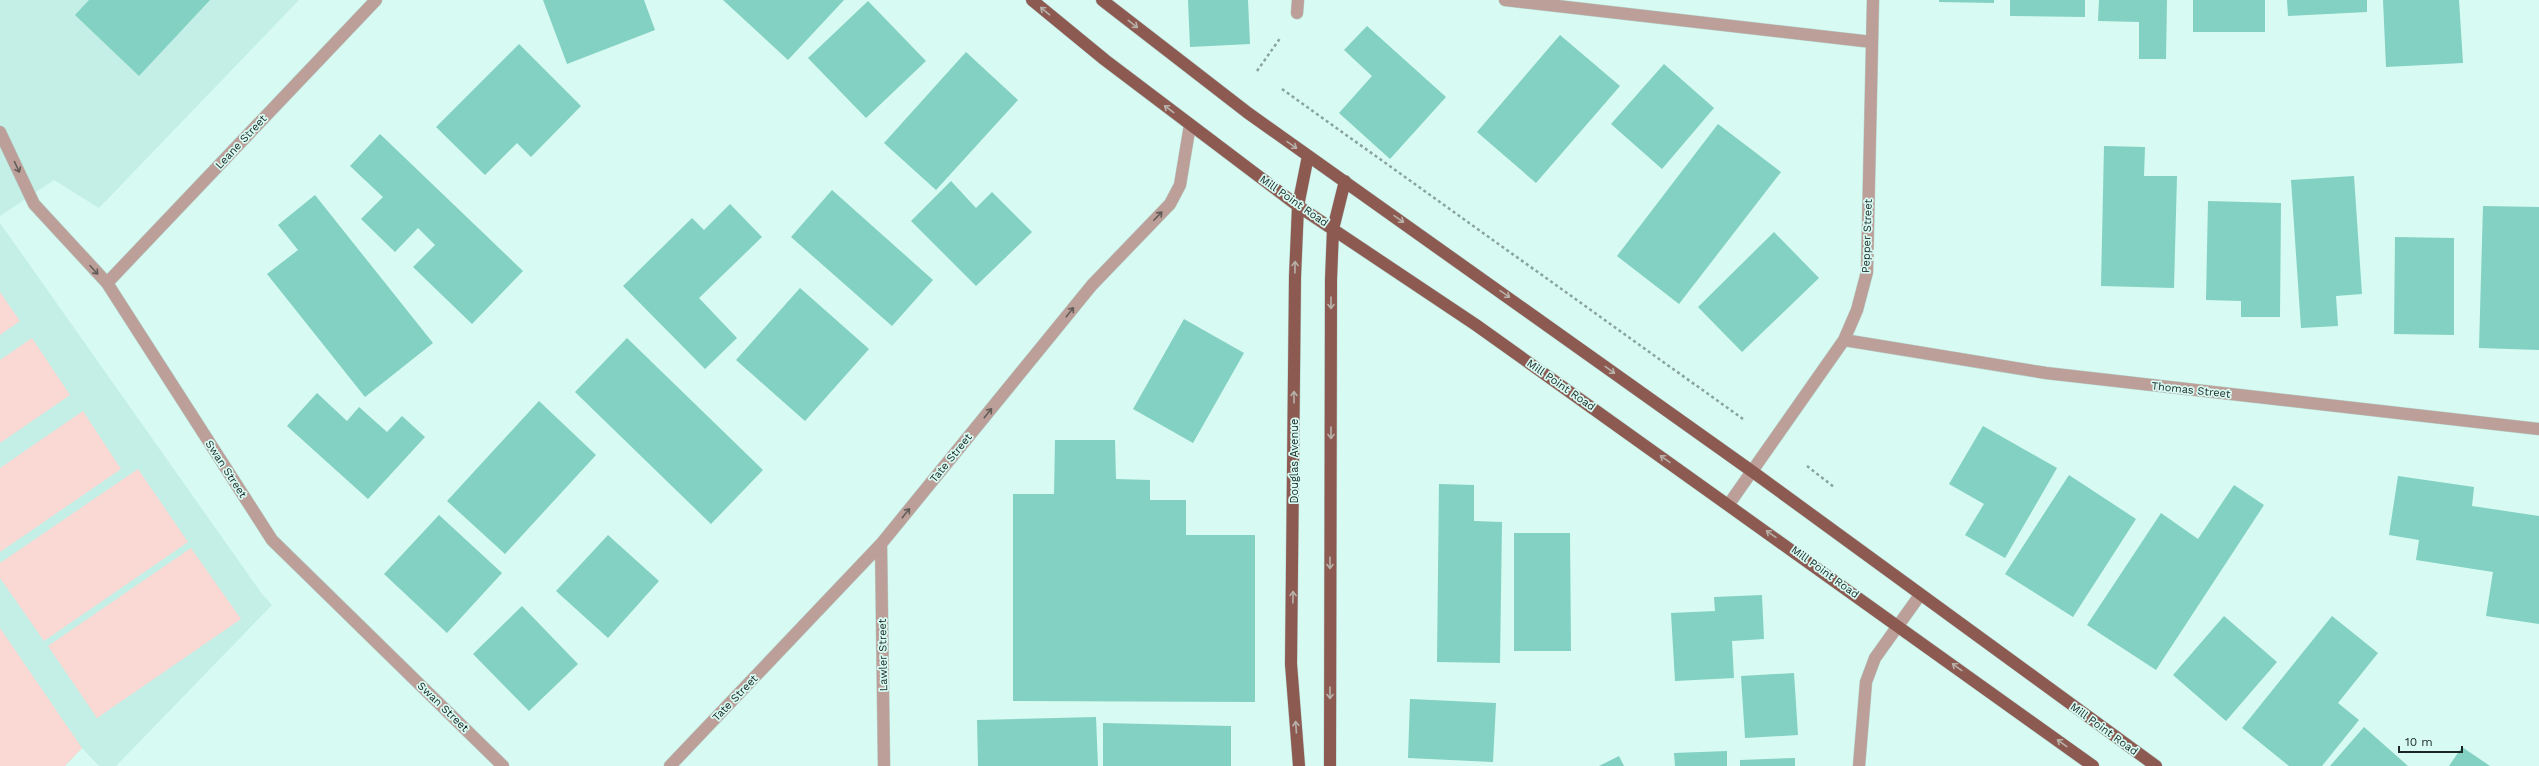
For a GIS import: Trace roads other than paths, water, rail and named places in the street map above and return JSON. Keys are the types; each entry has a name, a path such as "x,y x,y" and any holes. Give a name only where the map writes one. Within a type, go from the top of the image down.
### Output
{"main road":[{"name":"Mill Point Road","path":"1032,0 1190,125 1298,206 1476,325 1898,624 2094,766"},
{"name":"Mill Point Road","path":"1102,0 1235,104 1346,181 1753,472 2156,766"},
{"name":"Douglas Avenue","path":"1299,766 1291,664 1295,263 1298,206 1308,156"},
{"path":"1330,766 1331,288 1333,229 1346,181"}],"street":[{"name":"Leane Street","path":"107,283 376,0"},
{"path":"1297,13 1298,0"},
{"path":"1505,0 1872,42"},
{"name":"Pepper Street","path":"1729,504 1753,472 1844,340 1857,310 1867,272 1873,0"},
{"name":"Tate Street","path":"670,766 881,544 1092,285 1170,204 1180,185 1190,125"},
{"name":"Swan Street","path":"0,132 34,204 107,283 272,540 503,766"},
{"name":"Thomas Street","path":"1844,340 2046,373 2539,429"},
{"name":"Lawler Street","path":"881,544 884,766"},
{"path":"1859,766 1866,682 1875,658 1920,595"}]}
